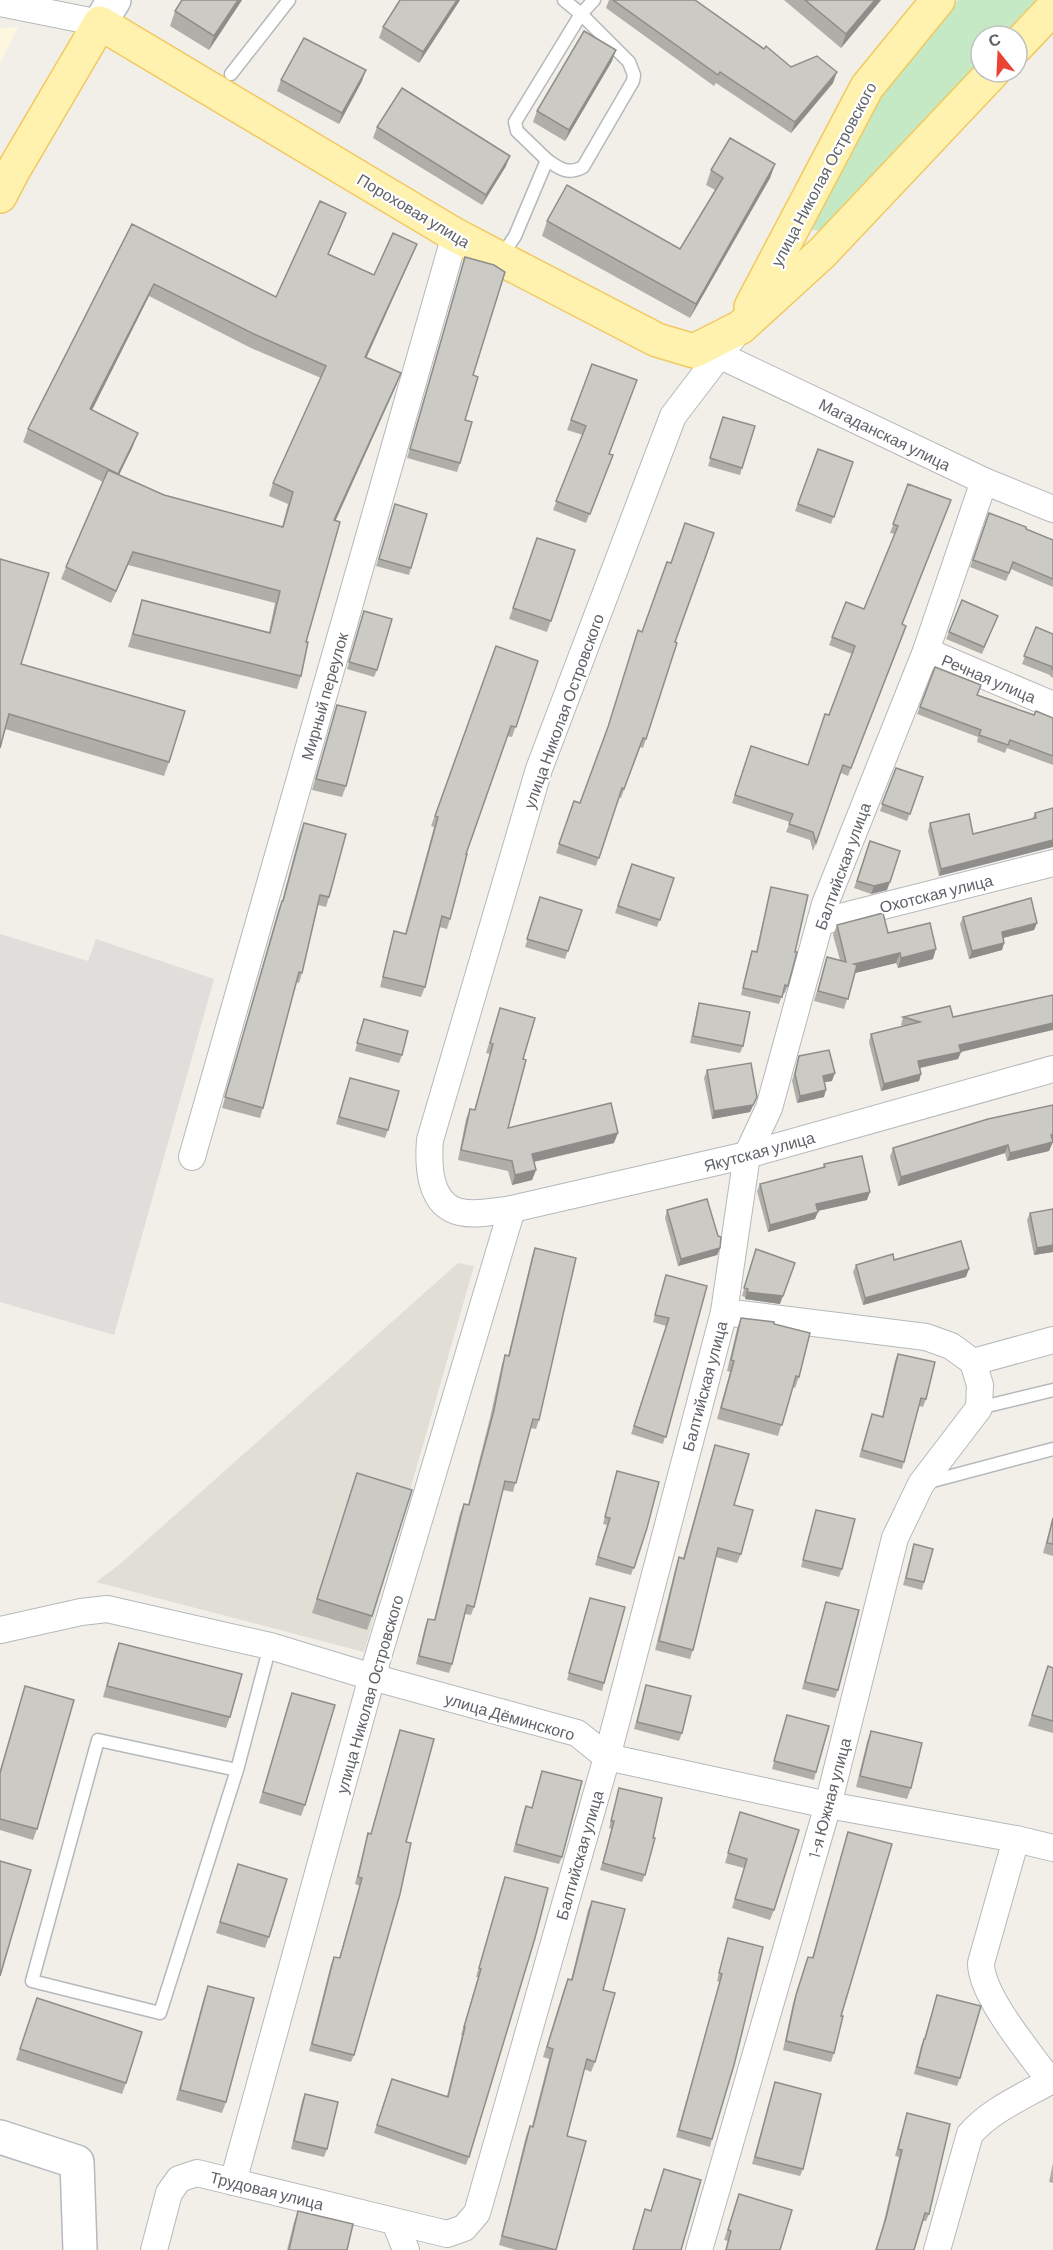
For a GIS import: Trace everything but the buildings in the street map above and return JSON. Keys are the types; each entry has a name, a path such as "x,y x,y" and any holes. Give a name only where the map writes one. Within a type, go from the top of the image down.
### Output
{"main road":[{"name":"улица Николая Островского","path":"741,327 867,87 938,0"},
{"path":"1029,33 1053,8"},
{"name":"Пороховая улица","path":"107,11 455,235 657,340 694,351 741,327"},
{"path":"0,196 107,11"},
{"name":"улица Николая Островского","path":"741,327 822,252 982,84"},
{"path":"0,2137 77,2162 80,2250"}],"street":[{"path":"1,4 107,11"},
{"name":"Мирный переулок","path":"192,1157 455,235"},
{"name":"улица Николая Островского","path":"460,1212 442,1202 433,1184 428,1162 430,1140 539,768 673,416 741,327"},
{"name":"Магаданская улица","path":"719,355 984,481 1053,509"},
{"name":"Балтийская улица","path":"395,2222 447,2234 464,2228 477,2213 607,1757 724,1312 747,1155 769,1108 825,904 926,651 984,481"},
{"name":"Речная улица","path":"926,651 1053,705"},
{"name":"Охотская улица","path":"820,922 1053,863"},
{"name":"Якутская улица","path":"460,1212 484,1213 512,1209 747,1155 1053,1069"},
{"name":"улица Николая Островского","path":"233,2182 372,1677 512,1209"},
{"path":"724,1312 926,1337 951,1346 973,1362 980,1385 979,1408"},
{"path":"973,1362 1053,1340"},
{"name":"1-я Южная улица","path":"699,2250 828,1805 895,1538 921,1484 979,1408"},
{"name":"улица Дёминского","path":"0,1630 81,1612 107,1609 270,1646 372,1677 577,1733 607,1757 828,1805 1016,1839 1053,1848"},
{"path":"937,2250 970,2134 992,2114 1051,2081 993,2000 981,1972 981,1963 1016,1839"},
{"name":"Трудовая улица","path":"154,2250 169,2193 180,2179 197,2174 395,2222"},
{"path":"395,2222 406,2250"}],"lane":[{"path":"231,74 289,0"},
{"path":"564,0 582,14 629,62 634,75 633,81 584,167 573,171 562,170 548,160 517,131 515,122 582,14 594,0"},
{"path":"500,259 515,236 548,160"},
{"path":"979,1408 1053,1390"},
{"path":"921,1484 1053,1449"},
{"path":"237,1770 98,1740 32,1981 160,2013 237,1770 270,1646"}],"shaded area":[{"path":"18,27 0,63 0,28"},
{"path":"0,934 88,961 96,939 214,979 114,1335 0,1302"},
{"path":"458,1263 474,1266 364,1652 96,1582 120,1564"}],"green space":[{"path":"958,0 1044,0 1021,24 969,24 969,80 823,232 811,229 878,96"}]}
